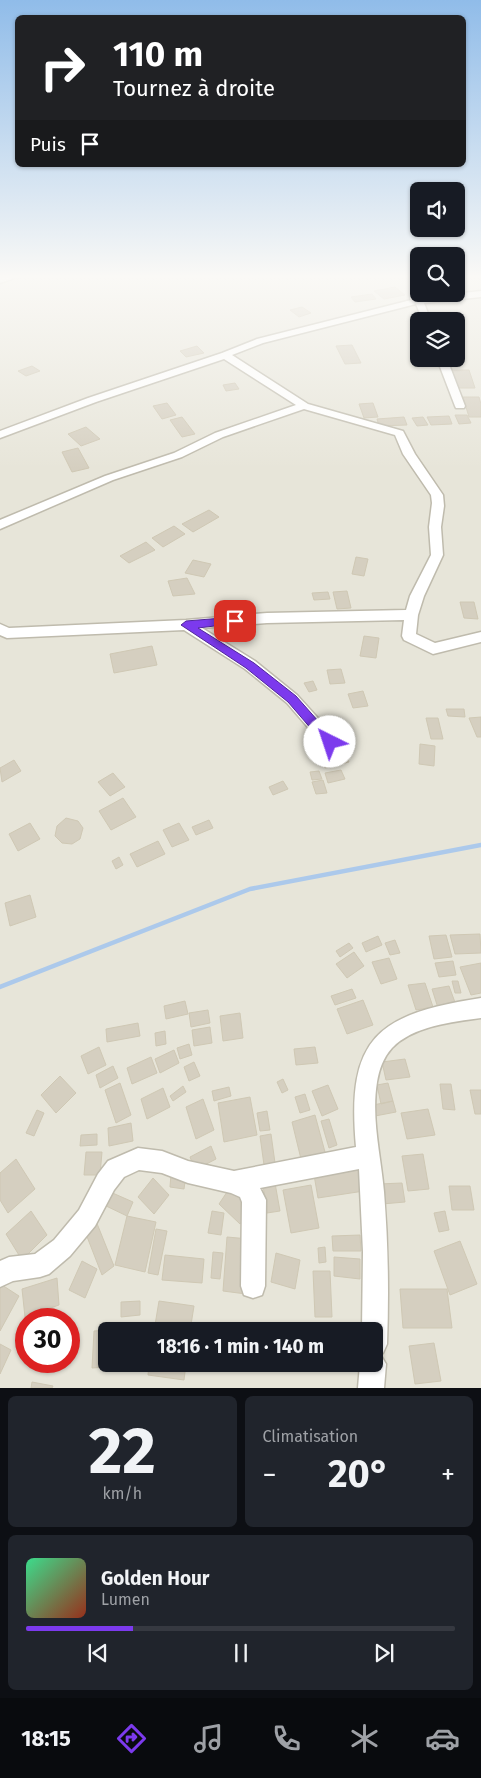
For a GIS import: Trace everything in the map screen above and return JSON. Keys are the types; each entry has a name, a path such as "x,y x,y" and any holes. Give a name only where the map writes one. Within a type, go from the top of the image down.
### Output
{"street":[{"path":"0,435 92,400 265,340"},
{"path":"225,355 304,406 398,433 409,454 437,495 438,509 435,523 437,555 417,596 411,615 408,636 432,649 481,637"},
{"path":"445,367 460,406"},
{"path":"0,525 109,478 178,455 219,435 304,406"},
{"path":"0,629 7,633 186,625 267,618 411,615"},
{"path":"186,625 250,665 285,694 330,742"},
{"path":"374,1322 374,1224 365,1125 365,1096 368,1073 381,1046 386,1040 416,1022 481,1008"},
{"path":"234,1182 369,1156"},
{"path":"0,1275 9,1270 40,1265 62,1248 86,1218 106,1182 116,1169 138,1159 162,1162 188,1172 234,1182 248,1189 254,1200 252,1286"},
{"path":"372,1388 373,1372"}],"shaded area":[{"path":"0,340 410,340 410,367 465,367 465,340 481,340 481,1388 0,1388"}],"building":[{"path":"352,345 361,363 345,364 336,346"},
{"path":"197,346 204,353 186,357 180,351"},
{"path":"32,366 40,371 26,376 18,371"},
{"path":"452,370 469,370 475,388 457,388"},
{"path":"235,383 239,389 226,391 223,385"},
{"path":"463,397 479,397 481,417 469,417"},
{"path":"167,403 176,415 162,419 153,406"},
{"path":"373,403 378,417 364,418 359,404"},
{"path":"455,415 467,415 471,423 459,424"},
{"path":"449,416 452,424 431,425 427,417"},
{"path":"182,417 195,434 182,437 170,420"},
{"path":"404,417 407,425 379,426 377,419"},
{"path":"423,417 428,425 417,426 412,418"},
{"path":"86,427 100,439 81,446 68,434"},
{"path":"78,448 89,468 72,472 62,452"},
{"path":"209,510 219,517 193,532 182,524"},
{"path":"174,526 185,534 163,547 152,538"},
{"path":"146,542 155,550 129,563 120,556"},
{"path":"356,557 368,559 364,576 352,574"},
{"path":"193,560 211,564 204,577 185,573"},
{"path":"187,578 195,594 173,596 168,581"},
{"path":"347,591 351,608 337,609 333,592"},
{"path":"328,592 330,599 314,600 312,593"},
{"path":"460,602 474,602 478,619 464,618"},
{"path":"364,636 379,638 376,658 360,656"},
{"path":"152,646 157,665 114,673 110,654"},
{"path":"341,669 345,683 330,684 327,670"},
{"path":"313,681 317,690 309,692 304,683"},
{"path":"363,691 368,706 353,708 348,694"},
{"path":"446,709 464,709 465,717 448,716"},
{"path":"481,717 481,737 477,737 469,718"},
{"path":"426,718 438,718 443,739 431,739"},
{"path":"420,744 435,746 434,766 419,764"},
{"path":"346,756 349,762 325,768 322,763"},
{"path":"14,760 21,771 2,782 0,768"},
{"path":"341,770 345,779 328,783 325,773"},
{"path":"319,771 322,779 312,780 310,772"},
{"path":"113,773 125,787 110,796 98,782"},
{"path":"323,780 327,793 316,794 312,782"},
{"path":"283,781 288,789 273,795 269,787"},
{"path":"123,798 136,817 111,830 99,811"},
{"path":"66,818 78,821 83,828 80,839 72,844 62,843 55,836 57,826"},
{"path":"209,820 213,828 196,835 192,827"},
{"path":"30,823 40,839 18,851 9,834"},
{"path":"179,823 189,840 172,847 163,830"},
{"path":"158,841 165,854 137,867 130,854"},
{"path":"119,857 123,865 116,869 112,861"},
{"path":"30,895 36,917 10,926 5,903"},
{"path":"480,934 481,953 455,954 450,935"},
{"path":"446,935 452,957 434,959 429,936"},
{"path":"378,936 382,945 366,952 362,943"},
{"path":"395,940 400,953 390,955 385,943"},
{"path":"349,943 353,948 340,957 336,951"},
{"path":"354,952 364,966 347,978 336,964"},
{"path":"389,958 397,979 381,984 372,962"},
{"path":"453,961 456,975 439,977 435,963"},
{"path":"481,963 481,993 471,995 460,967"},
{"path":"452,981 458,981 461,993 455,993"},
{"path":"425,983 433,1007 416,1010 408,985"},
{"path":"449,986 456,1005 438,1008 432,989"},
{"path":"352,989 356,998 335,1005 331,996"},
{"path":"363,1000 373,1025 347,1034 337,1009"},
{"path":"185,1001 188,1014 166,1019 164,1006"},
{"path":"208,1010 210,1023 191,1027 189,1013"},
{"path":"240,1013 243,1038 223,1041 220,1016"},
{"path":"138,1023 140,1036 107,1042 106,1029"},
{"path":"210,1027 212,1043 194,1046 192,1030"},
{"path":"165,1031 166,1044 156,1046 155,1033"},
{"path":"189,1044 192,1055 180,1059 177,1048"},
{"path":"99,1047 106,1065 88,1074 81,1056"},
{"path":"315,1047 318,1063 296,1065 294,1049"},
{"path":"174,1050 179,1063 160,1073 155,1059"},
{"path":"151,1057 157,1073 132,1084 127,1068"},
{"path":"405,1059 410,1077 386,1080 382,1062"},
{"path":"194,1062 200,1076 189,1081 184,1067"},
{"path":"113,1066 118,1078 100,1088 96,1075"},
{"path":"60,1076 76,1093 56,1113 41,1095"},
{"path":"283,1079 288,1090 282,1093 277,1082"},
{"path":"120,1083 131,1115 116,1123 105,1090"},
{"path":"388,1083 393,1101 381,1104 377,1085"},
{"path":"440,1084 451,1084 455,1110 443,1109"},
{"path":"328,1085 338,1109 322,1116 312,1091"},
{"path":"183,1086 186,1092 173,1101 170,1096"},
{"path":"229,1087 231,1096 214,1101 212,1091"},
{"path":"163,1088 170,1107 147,1119 141,1099"},
{"path":"470,1090 481,1090 481,1114 475,1114"},
{"path":"305,1094 310,1110 300,1113 295,1097"},
{"path":"250,1097 257,1135 224,1142 218,1103"},
{"path":"203,1099 214,1130 196,1139 186,1107"},
{"path":"393,1101 396,1112 375,1116 373,1105"},
{"path":"428,1109 435,1135 407,1139 401,1113"},
{"path":"37,1110 44,1113 34,1136 26,1133"},
{"path":"267,1111 270,1130 260,1131 257,1113"},
{"path":"315,1115 325,1152 301,1159 292,1122"},
{"path":"329,1119 337,1145 329,1148 321,1121"},
{"path":"131,1123 133,1141 109,1146 108,1128"},
{"path":"97,1134 97,1145 80,1146 81,1135"},
{"path":"271,1134 275,1163 264,1165 260,1136"},
{"path":"211,1146 216,1159 195,1170 190,1157"},
{"path":"86,1152 102,1152 100,1175 84,1175"},
{"path":"423,1154 429,1189 408,1191 402,1156"},
{"path":"16,1159 35,1189 8,1213 0,1200 0,1173"},
{"path":"359,1168 364,1191 318,1198 314,1175"},
{"path":"171,1174 186,1175 184,1189 170,1187"},
{"path":"153,1178 169,1195 154,1214 138,1197"},
{"path":"275,1183 280,1211 267,1213 263,1185"},
{"path":"402,1183 405,1202 382,1204 379,1184"},
{"path":"311,1185 319,1228 291,1233 283,1190"},
{"path":"449,1186 470,1186 474,1210 452,1210"},
{"path":"229,1189 251,1208 240,1224 219,1204"},
{"path":"108,1191 133,1202 127,1216 102,1204"},
{"path":"31,1211 47,1235 22,1260 6,1234"},
{"path":"212,1211 224,1213 221,1235 208,1233"},
{"path":"445,1211 449,1230 439,1232 434,1213"},
{"path":"127,1216 156,1222 145,1272 115,1265"},
{"path":"96,1221 114,1266 102,1275 84,1229"},
{"path":"156,1229 167,1231 158,1275 148,1273"},
{"path":"360,1235 361,1251 333,1251 332,1236"},
{"path":"227,1237 249,1239 246,1294 223,1291"},
{"path":"460,1241 477,1284 450,1295 434,1251"},
{"path":"325,1247 326,1262 319,1263 318,1248"},
{"path":"213,1252 223,1253 220,1279 211,1278"},
{"path":"276,1253 300,1260 295,1289 271,1282"},
{"path":"165,1255 204,1259 202,1283 162,1280"},
{"path":"334,1257 360,1259 360,1279 334,1276"},
{"path":"82,1261 97,1269 85,1298 69,1290"},
{"path":"313,1271 330,1271 332,1317 315,1317"},
{"path":"57,1278 59,1305 50,1308 24,1308 22,1289"},
{"path":"2,1285 19,1296 0,1331 0,1288"},
{"path":"400,1289 447,1289 452,1328 403,1328"},
{"path":"140,1301 140,1315 121,1317 121,1302"},
{"path":"159,1301 194,1306 191,1322 156,1322"},
{"path":"94,1331 98,1331 98,1368 92,1368"},
{"path":"434,1343 441,1381 415,1384 409,1346"},
{"path":"0,1344 11,1350 0,1374"},
{"path":"148,1372 185,1372 184,1380 148,1375"},
{"path":"32,1382 53,1386 52,1388 31,1388"}],"waterway":[{"path":"0,987 250,889 481,845"}],"route":[{"path":"235,621 186,625 250,665 292,699 330,742"}]}
